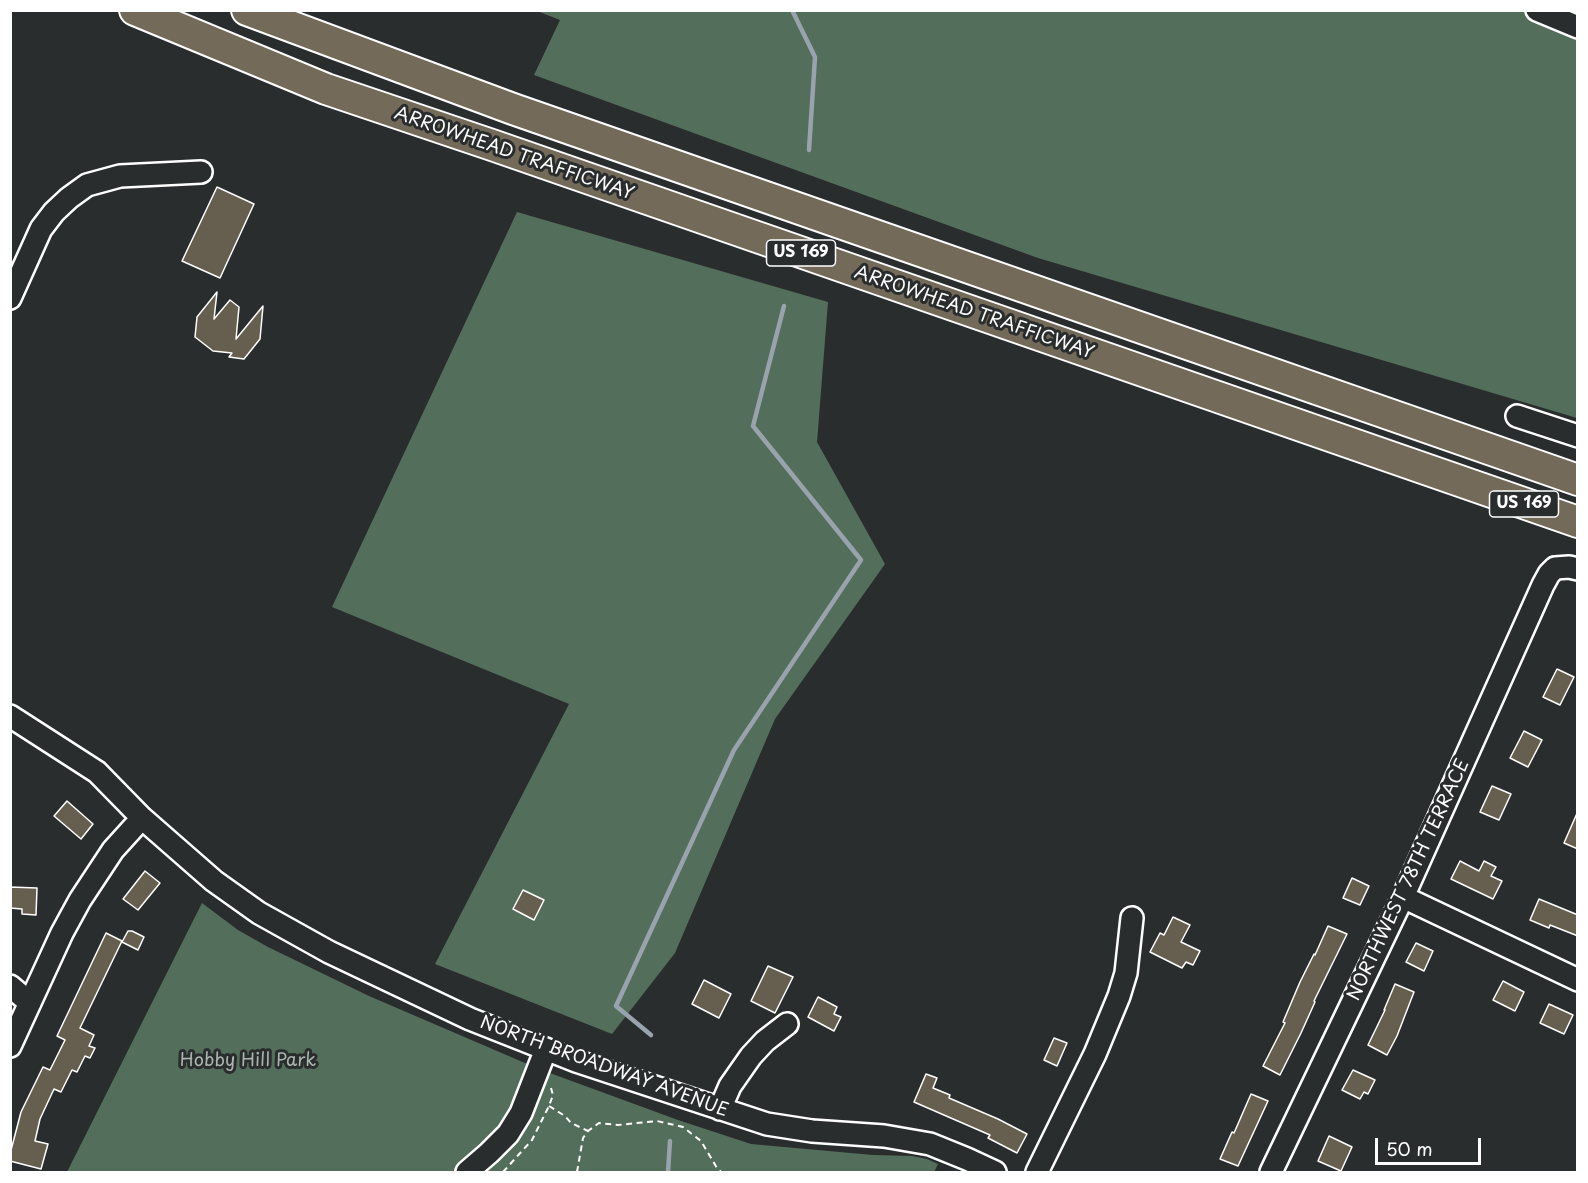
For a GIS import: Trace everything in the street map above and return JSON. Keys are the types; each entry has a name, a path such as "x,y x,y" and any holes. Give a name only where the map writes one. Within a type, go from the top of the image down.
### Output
{"highway":[{"name":"ARROWHEAD TRAFFICWAY","path":"135,10 326,89 1578,522"},
{"name":"US 169","path":"247,10 513,109 1578,480"}],"street":[{"path":"1537,10 1578,27"},
{"path":"10,298 41,230 54,212 87,185 120,176 201,172"},
{"path":"1517,416 1578,436"},
{"name":"NORTHWEST 78TH TERRACE","path":"1271,1173 1403,897 1543,585 1555,568 1578,569"},
{"name":"NORTH BROADWAY AVENUE","path":"10,716 97,772 142,818 214,881 259,913 329,952 470,1019 576,1061 766,1124 812,1131 884,1136 930,1144 995,1173"},
{"path":"10,1046 62,933 80,900 113,850 142,818"},
{"path":"1403,897 1578,980"},
{"path":"1037,1173 1095,1054 1119,996 1126,973 1132,918"},
{"path":"10,986 30,1003"},
{"path":"720,1109 730,1086 751,1056 765,1041 787,1024"},
{"path":"467,1173 508,1134 529,1096 546,1049"}],"path":[{"path":"503,1173 532,1140 553,1095 550,1085"},
{"path":"549,1106 566,1116 571,1123 588,1131"},
{"path":"577,1173 583,1138 599,1123 618,1125 657,1121 683,1127 701,1142 721,1173"}],"green space":[{"path":"537,11 1577,11 1577,418 1038,258 534,75 560,20"},
{"path":"517,212 828,302 817,442 885,564 775,719 675,953 612,1034 435,964 569,704 332,607"},
{"name":"Hobby Hill Park","path":"202,903 238,930 268,947 369,996 539,1069 678,1120 751,1144 873,1155 912,1156 938,1164 934,1172 67,1172"}],"building":[{"path":"217,187 254,204 220,278 182,261"},
{"path":"217,292 214,319 230,300 239,307 236,339 263,306 260,339 244,359 229,357 232,353 213,351 195,337 197,317"},
{"path":"1557,669 1574,677 1560,705 1543,697"},
{"path":"1524,731 1542,740 1528,767 1510,758"},
{"path":"1492,786 1511,794 1499,820 1480,812"},
{"path":"67,801 93,824 81,839 54,816"},
{"path":"1578,811 1578,849 1564,843"},
{"path":"1460,861 1479,871 1484,861 1496,867 1491,876 1502,881 1493,899 1451,879"},
{"path":"145,871 160,883 138,910 123,899"},
{"path":"1352,878 1369,886 1360,905 1343,898"},
{"path":"10,887 37,888 36,915 22,914 22,909 10,908"},
{"path":"523,890 544,900 534,920 513,909"},
{"path":"1539,899 1578,915 1578,936 1530,920"},
{"path":"1173,917 1190,925 1181,942 1200,951 1193,965 1186,962 1182,968 1150,952 1160,933 1164,935"},
{"path":"1328,926 1347,934 1280,1075 1263,1066 1285,1023 1283,1022 1300,982"},
{"path":"128,931 144,937 138,950 122,942"},
{"path":"106,933 122,941 80,1028 94,1035 89,1046 95,1048 90,1058 85,1056 77,1072 72,1070 61,1092 54,1089 40,1119 35,1141 48,1144 41,1169 10,1161 21,1112 43,1067 50,1070 65,1040 57,1036"},
{"path":"1416,943 1433,951 1424,971 1406,962"},
{"path":"768,966 793,977 775,1013 751,1001"},
{"path":"704,980 731,994 719,1018 692,1004"},
{"path":"1503,981 1524,992 1515,1011 1493,1000"},
{"path":"1395,984 1414,992 1387,1055 1368,1045"},
{"path":"818,997 837,1007 834,1014 841,1017 834,1031 808,1017"},
{"path":"1549,1004 1573,1015 1564,1034 1540,1023"},
{"path":"1054,1038 1067,1043 1057,1066 1044,1060"},
{"path":"1353,1070 1375,1080 1368,1094 1364,1092 1360,1099 1342,1090"},
{"path":"926,1074 937,1078 933,1088 950,1095 949,1098 1027,1134 1017,1153 988,1138 990,1135 914,1102"},
{"path":"1251,1094 1268,1101 1238,1166 1220,1159"},
{"path":"1329,1136 1352,1147 1341,1171 1318,1161"}],"waterway":[{"path":"792,10 815,57 809,150"},
{"path":"651,1035 616,1006 734,750 861,560 753,426 784,306"},
{"path":"668,1172 670,1141"}]}
